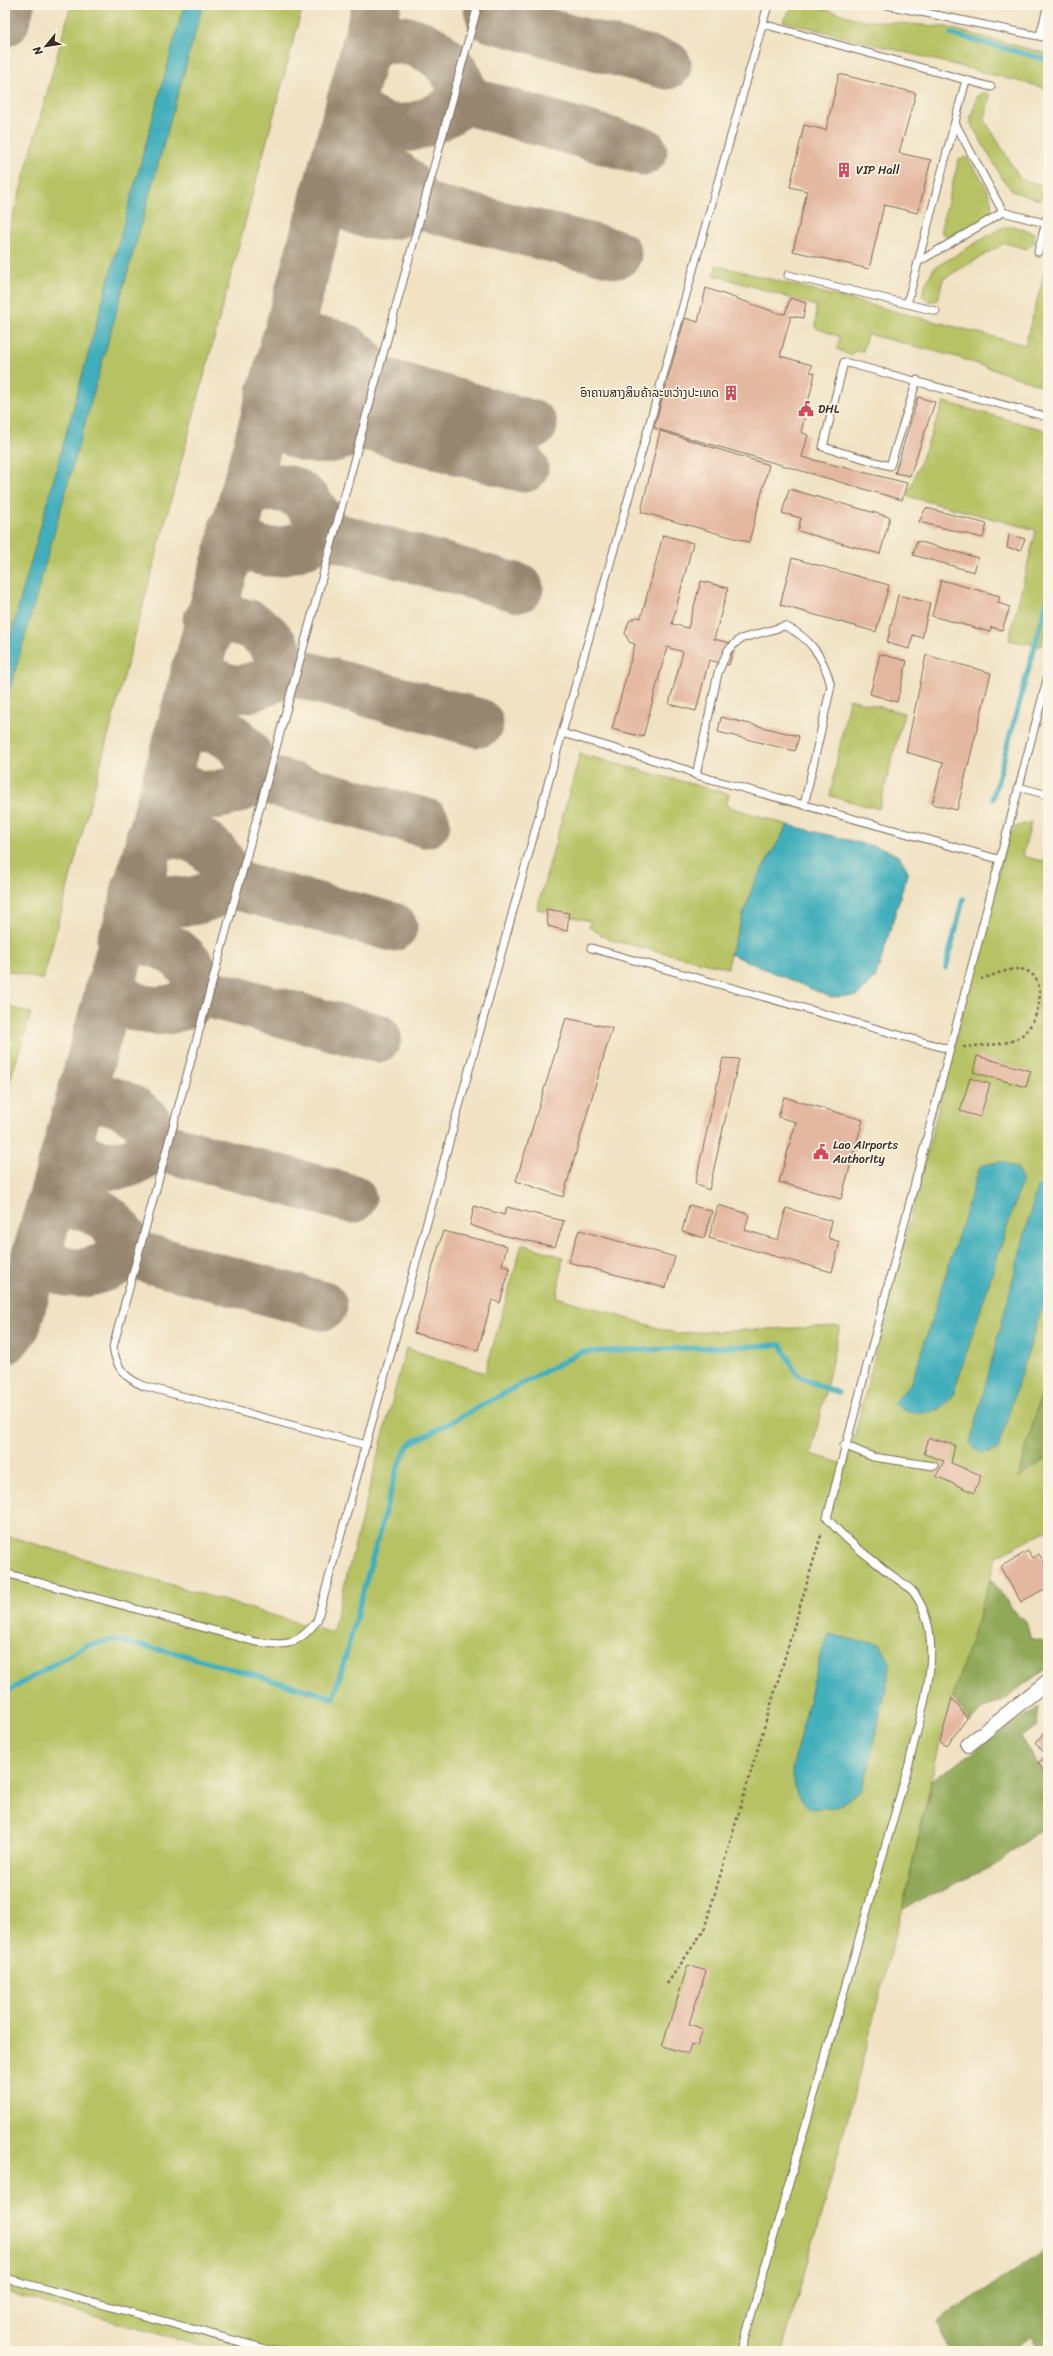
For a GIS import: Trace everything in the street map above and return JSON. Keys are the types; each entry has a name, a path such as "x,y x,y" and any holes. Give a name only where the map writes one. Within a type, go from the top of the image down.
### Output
{"street":[{"path":"968,1745 1048,1681"}],"lane":[{"path":"366,1445 144,1386 122,1373 115,1360 113,1347 478,5"},
{"path":"5,1573 256,1642 280,1645 304,1638 317,1622 562,733 768,5"},
{"path":"887,5 1040,35 1048,38"},
{"path":"1040,35 1048,5"},
{"path":"763,24 991,87"},
{"path":"907,304 966,80"},
{"path":"955,123 1003,212"},
{"path":"918,262 1003,212 1047,224"},
{"path":"1038,252 1047,224 1048,215"},
{"path":"788,275 936,311"},
{"path":"917,380 890,466 823,447 844,362 917,380 1048,417"},
{"path":"696,775 718,674 728,650 740,639 785,626 806,639 816,649 827,670 831,686 804,805"},
{"path":"741,2351 909,1764 929,1674 932,1645 928,1622 914,1592 838,1532 826,1518 998,859 1048,676"},
{"path":"562,733 687,770 696,775 998,859"},
{"path":"1018,787 1048,795"},
{"path":"592,948 948,1049"},
{"path":"844,1445 873,1457 934,1466"},
{"path":"5,2278 273,2351"}],"path":[{"path":"948,1049 1014,1040 1030,1030 1039,1013 1042,992 1040,980 1032,972 1019,969 966,983"},
{"path":"667,1984 704,1930 826,1518"}],"green space":[{"path":"71,5 303,5 43,980 5,970 5,246"},
{"path":"811,5 861,20 946,27 1048,54 1048,89 783,21 785,16 794,8 798,6"},
{"path":"984,92 990,95 985,120 1021,180 1045,185 1046,191 1039,200 1014,192 1005,183 971,124 971,116 978,95"},
{"path":"964,157 968,159 990,195 991,211 988,219 949,237 942,233 941,228 959,159"},
{"path":"1013,226 1034,233 1034,242 1027,249 1005,243 943,279 938,300 931,302 922,296 926,283 934,268 1001,228"},
{"path":"1048,260 1048,388 957,357 867,334 863,351 854,351 851,356 837,349 840,337 816,328 816,306 715,275 716,265 1025,345"},
{"path":"944,402 1048,431 1048,624 1041,646 1009,640 1036,530 907,496"},
{"path":"849,699 904,713 879,809 830,796"},
{"path":"580,754 729,794 726,806 788,825 754,883 730,954 728,968 610,940 589,927 590,921 537,909"},
{"path":"1031,822 1023,856 1048,863 1048,1369 1019,1477 1048,1457 1048,1530 997,1556 940,1742 902,1909 834,2169 782,2351 220,2351 5,2292 5,1535 332,1633 406,1348 485,1373 522,1244 563,1257 557,1297 675,1333 840,1326 811,1454 847,1465 1008,836 1015,827"},
{"path":"5,1006 31,1013 5,1097"},
{"path":"1048,1369 1048,1457 1018,1478"},
{"path":"991,1579 1016,1614 1026,1622 1031,1638 1048,1642 1048,1667 1004,1699 981,1710 970,1722 952,1698"},
{"path":"1039,1706 1037,1726 1022,1737 1030,1753 1048,1781 1048,1823 999,1863 902,1909 932,1780"},
{"path":"1048,2248 1048,2351 1039,2351 1031,2337 1009,2351 949,2351 937,2322"}],"water":[{"path":"184,5 203,5 5,707 5,656"},
{"path":"788,825 885,849 900,857 908,871 876,977 858,996 830,997 730,954 754,883"},
{"path":"1002,1161 1018,1169 1022,1181 953,1395 939,1411 912,1413 893,1404 912,1382 980,1166"},
{"path":"1048,1183 1048,1289 997,1451 981,1453 970,1444 1037,1187"},
{"path":"829,1634 854,1640 880,1643 891,1665 870,1762 862,1791 836,1807 810,1809 796,1794 792,1769 821,1652"}],"building":[{"name":"VIP Hall","path":"839,74 916,93 899,153 931,160 918,213 884,205 869,269 793,251 807,191 790,187 804,125 826,130"},
{"path":"706,288 778,313 785,314 790,298 806,303 803,318 791,316 780,356 812,365 810,372 815,373 801,432 808,435 802,457 907,483 902,500 654,428 685,318 698,322"},
{"path":"918,397 935,402 910,476 895,473"},
{"path":"660,431 769,465 749,542 641,512"},
{"path":"789,489 890,517 880,554 798,531 801,518 782,513"},
{"path":"926,508 987,524 983,538 919,522"},
{"path":"1009,534 1025,539 1020,550 1007,548"},
{"path":"663,535 693,543 672,624 688,628 701,581 728,588 714,639 735,644 729,665 709,660 696,711 669,704 683,652 667,647 643,737 612,729 635,644 629,642 625,633 629,621 637,617 641,618"},
{"path":"917,541 978,558 974,572 913,555"},
{"path":"792,558 889,585 876,632 780,605"},
{"path":"941,580 1000,596 998,603 1010,607 1002,630 991,627 990,632 932,616"},
{"path":"898,595 930,603 922,638 913,635 909,649 887,643"},
{"path":"880,654 907,661 897,702 870,694"},
{"path":"926,655 991,673 957,810 932,804 943,763 906,752"},
{"path":"721,717 799,736 795,751 718,732"},
{"path":"546,909 569,913 567,931 548,926"},
{"path":"566,1018 612,1028 563,1197 516,1181"},
{"path":"977,1056 1031,1071 1026,1087 973,1072"},
{"path":"723,1058 739,1059 709,1190 695,1184"},
{"path":"970,1078 990,1084 980,1117 960,1111"},
{"name":"Lao Airports Authority","path":"784,1097 863,1120 841,1199 779,1182 796,1122 778,1117"},
{"path":"689,1205 712,1211 704,1238 682,1231"},
{"path":"718,1205 749,1214 745,1230 778,1240 786,1208 832,1221 828,1238 840,1242 832,1272 709,1238"},
{"path":"474,1206 504,1215 507,1207 564,1221 555,1247 497,1234 470,1225"},
{"path":"579,1230 675,1257 666,1288 568,1262"},
{"path":"443,1231 507,1246 502,1265 510,1268 500,1303 492,1300 478,1350 414,1333"},
{"path":"929,1438 955,1445 951,1463 981,1475 974,1493 936,1476 944,1461 924,1454"},
{"path":"1028,1551 1032,1558 1039,1554 1048,1569 1048,1587 1021,1602 1000,1567"},
{"path":"952,1698 967,1718 947,1746 940,1742"},
{"path":"1048,1730 1048,1776 1038,1763 1047,1756 1035,1742"},
{"path":"688,1965 706,1971 689,2024 703,2029 697,2046 691,2044 688,2054 662,2046"}],"waterway":[{"path":"951,34 1048,60"},
{"path":"993,798 1048,598"},
{"path":"946,968 963,899"},
{"path":"5,1693 85,1646 114,1640 180,1654 334,1698 396,1472 408,1445 581,1352 781,1345 794,1369 799,1375 809,1381 838,1393"}],"taxiway":[{"path":"5,22 10,5"},
{"path":"5,1340 16,1326 67,1147 377,5"},
{"path":"487,5 491,18 667,65"},
{"path":"367,42 401,40 416,43 430,49 442,57 452,69 460,83 465,100 643,151"},
{"path":"350,103 364,116 378,124 392,128 407,128 436,118 465,100"},
{"path":"333,166 346,164 372,165 396,174 413,192 418,205 617,254"},
{"path":"325,194 360,211 381,216 404,212 418,205"},
{"path":"284,345 312,341 336,344 356,356 365,366 373,379 533,425"},
{"path":"271,392 298,386 322,391 334,397 344,405 363,425 524,468"},
{"path":"266,412 289,430 312,439 323,440 335,438 363,425"},
{"path":"244,491 274,487 285,489 304,499 319,519 325,534 519,588"},
{"path":"233,528 242,540 253,548 264,552 288,550 301,546 325,534"},
{"path":"207,622 223,620 236,621 248,624 258,629 274,646 289,671 479,723"},
{"path":"195,670 220,685 231,689 252,687 289,671"},
{"path":"167,776 191,792 202,795 213,795 235,790 260,778 247,753 239,743 230,736 220,731 208,728 180,730"},
{"path":"260,778 426,823"},
{"path":"150,837 164,834 178,834 201,842 219,859 231,884 393,927"},
{"path":"135,891 162,899 184,902 194,901 206,897 231,884"},
{"path":"121,941 149,941 172,950 182,957 190,967 203,992 377,1038"},
{"path":"109,989 131,1005 143,1009 155,1010 168,1010 180,1006 203,992"},
{"path":"80,1099 105,1100 128,1108 139,1115 147,1123 159,1146 352,1199"},
{"path":"67,1147 91,1161 102,1165 113,1166 135,1161 159,1146"},
{"path":"51,1204 78,1205 90,1208 100,1214 117,1230 125,1241 131,1254 323,1306"},
{"path":"36,1255 48,1264 60,1270 71,1273 83,1273 106,1267 131,1254"}],"place":[{"name":"VIP Hall","path":"844,170"},
{"name":"ົອາຄານສາງສິນຄ້າລະຫວ່າງປະເທດ","path":"731,393"},
{"name":"DHL","path":"806,409"},
{"name":"Lao Airports Authority","path":"821,1152"}]}
